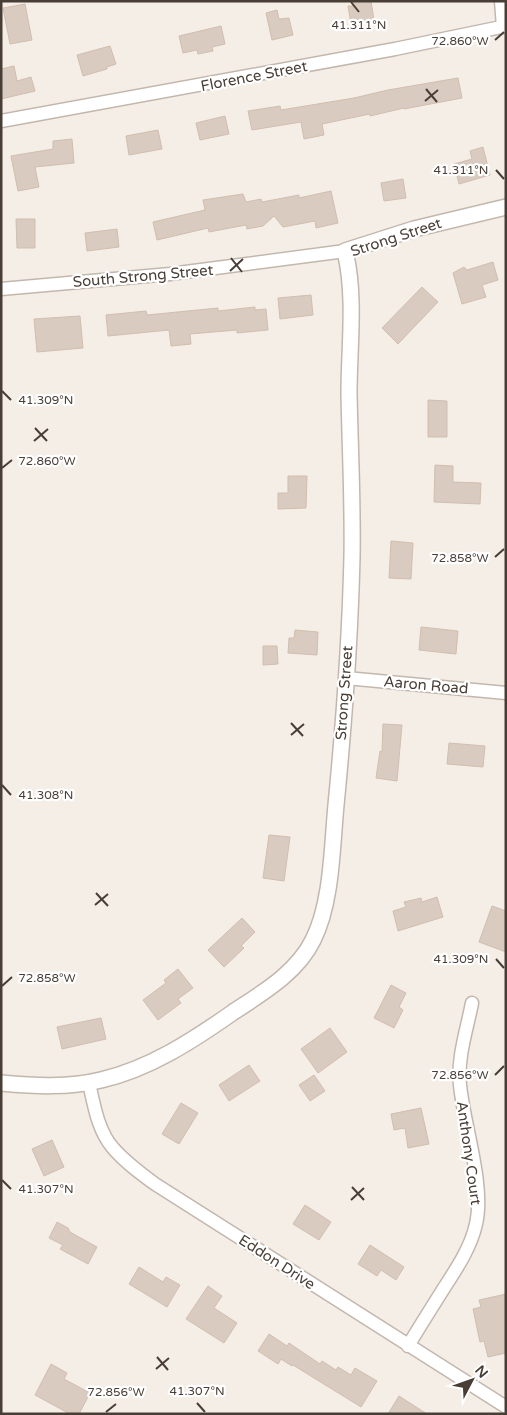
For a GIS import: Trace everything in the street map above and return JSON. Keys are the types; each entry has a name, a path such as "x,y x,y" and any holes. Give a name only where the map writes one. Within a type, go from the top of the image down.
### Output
{"street":[{"path":"501,1 504,26"},
{"name":"Florence Street","path":"1,121 348,58 504,26"},
{"name":"Strong Street","path":"1,1083 35,1086 89,1083 104,1080 141,1067 186,1043 272,986 293,968 305,954 322,918 327,892 346,678 352,524 349,367 350,275 345,252 414,230 506,207"},
{"name":"South Strong Street","path":"1,290 170,274 345,252"},
{"name":"Aaron Road","path":"346,678 506,693"},
{"name":"Anthony Court","path":"408,1346 458,1267 472,1238 477,1222 478,1200 476,1182 460,1084 461,1062 472,1003"},
{"name":"Eddon Drive","path":"89,1083 102,1130 112,1147 127,1162 155,1184 504,1409"}],"building":[{"path":"353,1 371,1 374,20 351,24 348,6 353,6"},
{"path":"25,4 32,40 10,44 3,8"},
{"path":"277,10 279,19 289,18 293,35 272,40 266,13"},
{"path":"221,26 225,44 212,47 213,51 198,54 197,50 183,53 179,36"},
{"path":"110,46 116,64 107,67 107,69 83,76 77,55"},
{"path":"14,66 17,81 31,77 35,91 1,99 1,69"},
{"path":"458,78 462,98 322,124 324,135 304,139 301,122 252,130 248,111 280,106 281,110"},
{"path":"225,116 229,134 200,140 196,123"},
{"path":"158,130 162,149 129,155 126,136"},
{"path":"72,139 74,163 35,167 39,187 18,191 11,156 53,149 53,141"},
{"path":"483,147 490,175 459,184 454,164 472,159 470,151"},
{"path":"403,179 406,198 384,201 381,183"},
{"path":"331,191 338,223 316,228 315,221 283,227 274,216 263,226 247,229 246,225 209,232 208,228 157,240 153,222 205,210 203,200 243,194 246,202 261,199 262,202 299,195 299,198"},
{"path":"16,219 35,219 35,248 17,248"},
{"path":"117,229 119,247 87,251 85,233"},
{"path":"493,262 498,280 482,285 486,297 462,304 453,273 464,267 467,270"},
{"path":"422,287 438,302 398,344 382,328"},
{"path":"311,295 313,315 280,319 278,298"},
{"path":"255,307 255,310 266,309 268,330 237,333 237,330 190,334 191,344 171,346 169,330 108,336 106,315 146,311 147,315 218,308 218,311"},
{"path":"80,316 83,348 37,352 34,319"},
{"path":"428,400 447,401 447,437 428,437"},
{"path":"435,465 453,466 453,482 481,483 480,504 434,502"},
{"path":"288,476 307,476 306,508 278,509 278,493 288,493"},
{"path":"391,541 413,543 411,579 389,578"},
{"path":"421,627 458,631 456,654 419,650"},
{"path":"295,630 318,632 317,655 288,653 289,638 294,638"},
{"path":"263,646 277,646 278,664 263,665"},
{"path":"383,724 402,725 397,781 376,778 380,751 382,752"},
{"path":"449,743 485,746 483,767 447,764"},
{"path":"269,835 290,837 284,881 263,878"},
{"path":"437,897 443,917 398,931 393,911 406,907 404,902 421,898 422,902"},
{"path":"492,906 506,911 506,952 479,942"},
{"path":"242,918 255,932 241,946 244,948 224,967 208,950"},
{"path":"178,969 193,988 178,999 181,1003 158,1020 143,1000 166,983 164,980"},
{"path":"391,985 406,993 399,1007 403,1010 394,1028 374,1018"},
{"path":"101,1018 106,1039 62,1049 57,1027"},
{"path":"330,1028 347,1052 318,1073 301,1049"},
{"path":"249,1065 260,1081 229,1101 219,1085"},
{"path":"314,1075 325,1091 310,1101 299,1085"},
{"path":"181,1103 198,1113 179,1144 162,1134"},
{"path":"421,1108 429,1144 408,1148 405,1128 394,1130 391,1114"},
{"path":"52,1140 64,1167 44,1176 32,1149"},
{"path":"305,1205 331,1222 319,1240 293,1224"},
{"path":"57,1222 68,1228 70,1232 97,1247 88,1264 60,1249 63,1245 49,1238"},
{"path":"370,1245 404,1267 396,1280 381,1270 377,1276 358,1264"},
{"path":"139,1267 163,1282 166,1277 180,1285 167,1307 129,1284"},
{"path":"208,1286 222,1296 214,1308 237,1323 224,1343 186,1319"},
{"path":"506,1294 506,1353 488,1357 484,1341 480,1342 473,1309 481,1307 479,1300"},
{"path":"269,1334 287,1346 289,1343 320,1364 322,1361 336,1370 338,1367 351,1375 355,1368 377,1381 361,1407 293,1365 281,1359 278,1364 258,1351"},
{"path":"51,1364 67,1373 64,1379 90,1393 79,1414 70,1414 35,1395"},
{"path":"399,1396 427,1414 388,1414"}]}
